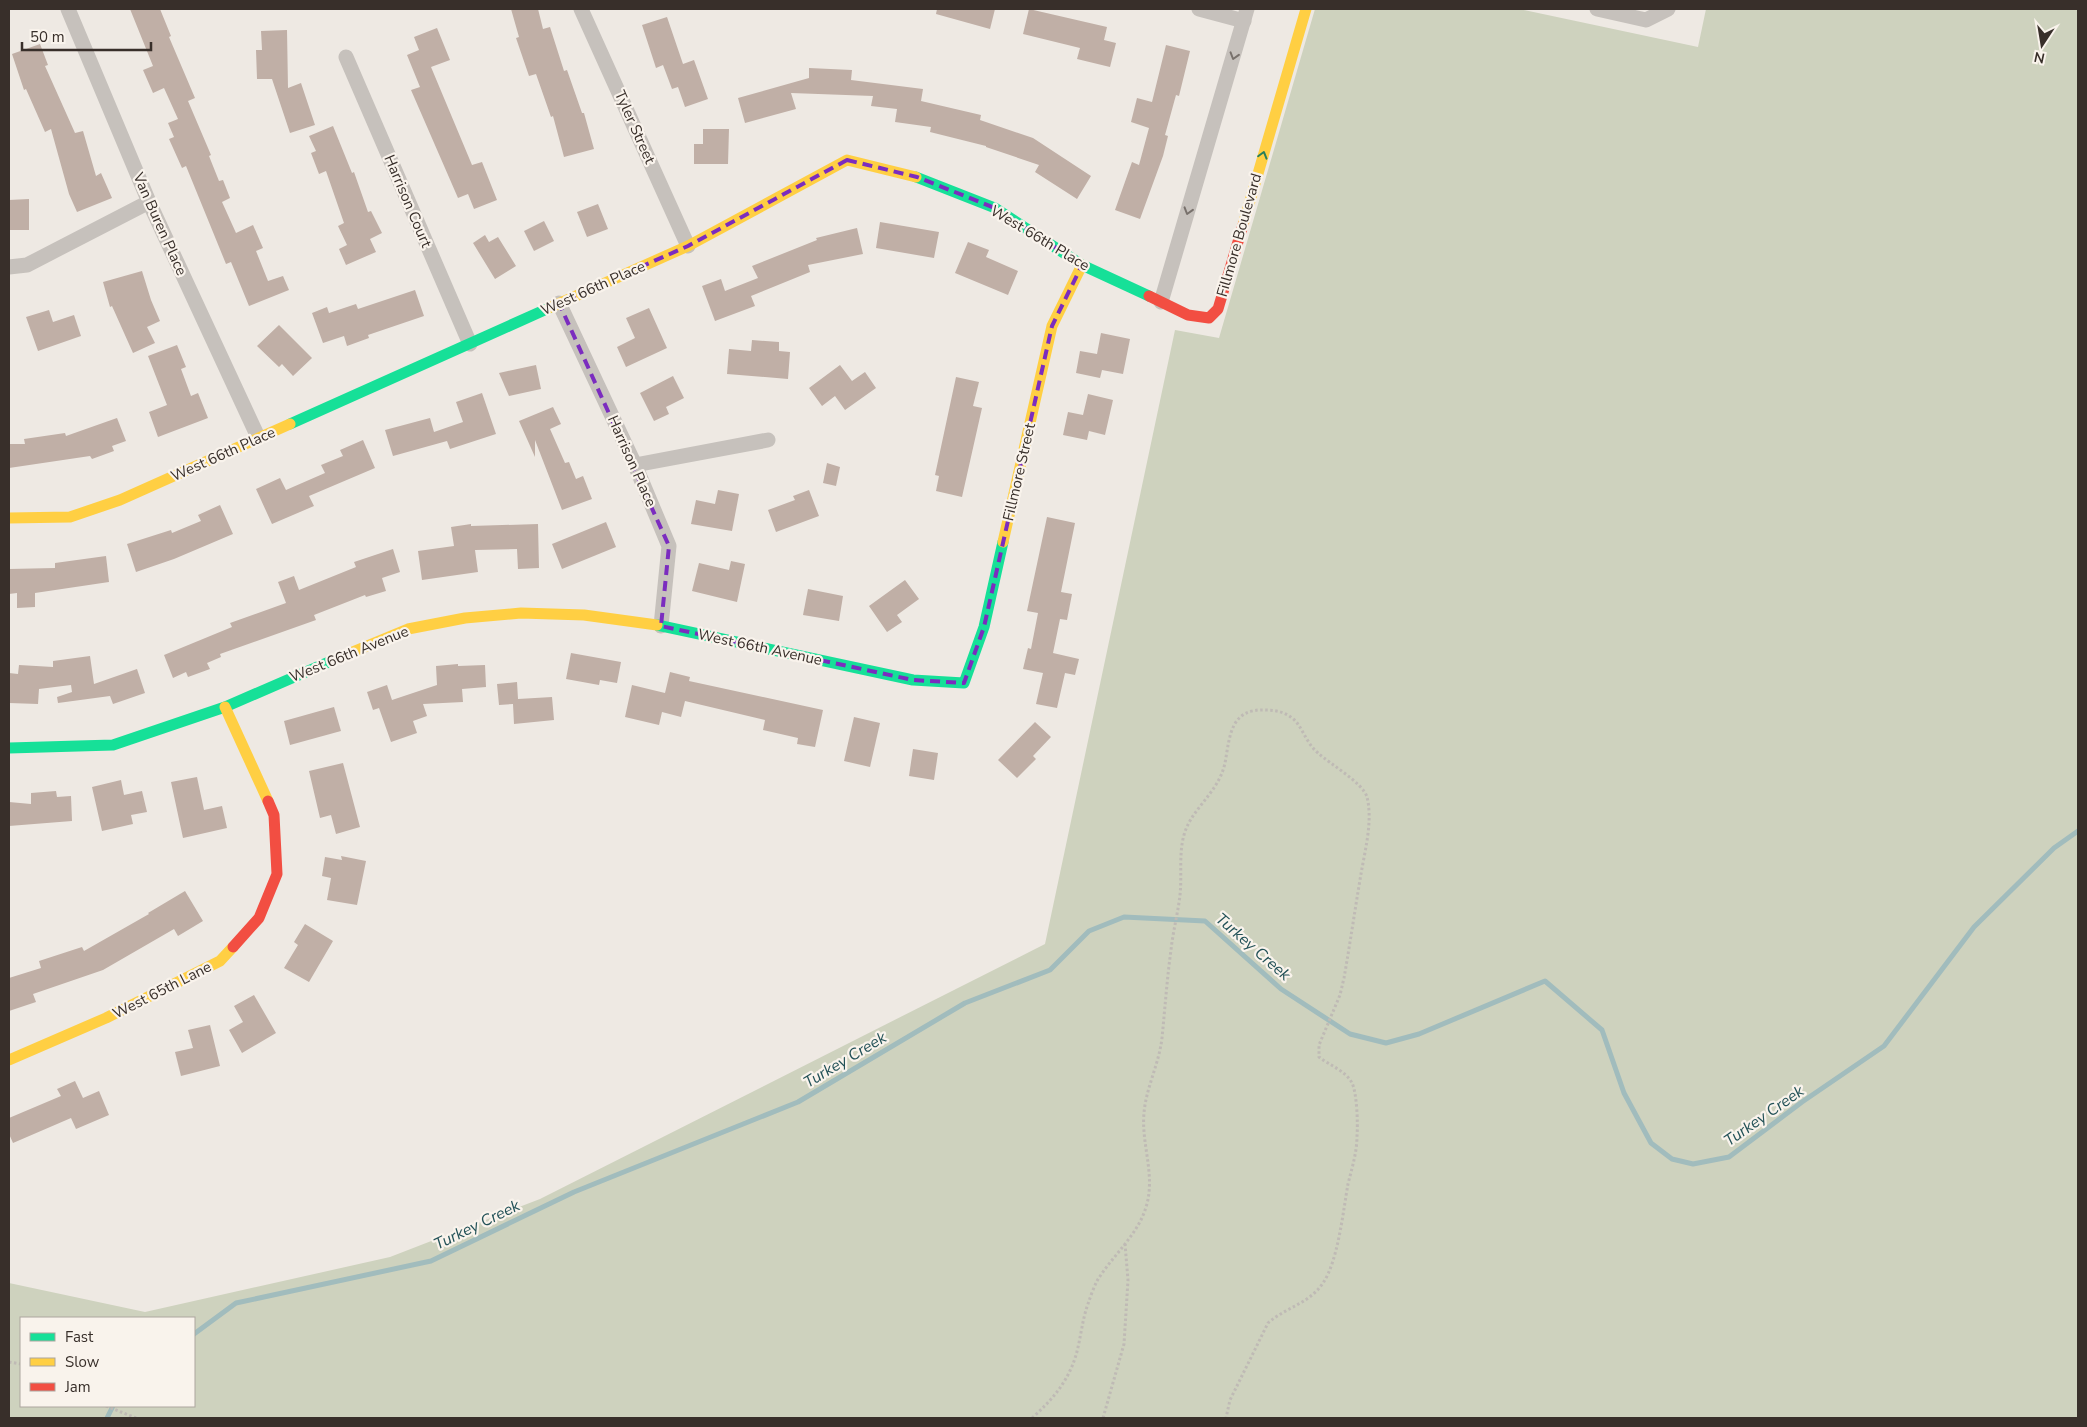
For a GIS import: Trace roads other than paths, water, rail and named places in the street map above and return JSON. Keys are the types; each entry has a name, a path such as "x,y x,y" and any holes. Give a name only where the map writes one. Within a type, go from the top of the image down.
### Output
{"street":[{"name":"Van Buren Place","path":"68,9 149,202 258,438"},
{"name":"Tyler Street","path":"581,9 688,246"},
{"path":"1161,302 1246,15 1199,9"},
{"name":"Fillmore Boulevard","path":"1161,302 1188,315 1209,318 1218,309 1306,9"},
{"path":"1598,9 1646,20 1668,9"},
{"name":"Harrison Court","path":"346,57 470,344"},
{"name":"West 66th Place","path":"9,518 70,517 120,500 688,246 847,160 917,177 995,208 1082,265 1161,302"},
{"path":"9,267 27,265 149,202"},
{"name":"Fillmore Street","path":"964,683 984,627 1052,326 1082,265"},
{"name":"Harrison Place","path":"559,303 635,465 669,546 661,626"},
{"path":"635,465 768,440"},
{"name":"West 66th Avenue","path":"9,748 41,749 113,745 225,707 408,630 465,618 521,613 584,615 661,626 913,680 964,683"},
{"name":"West 65th Lane","path":"9,1060 106,1018 220,961 259,918 277,874 274,814 225,707"}],"waterway":[{"name":"Turkey Creek","path":"195,1333 236,1303 431,1261 574,1192 798,1102 965,1003 1050,970 1089,931 1124,917 1205,921 1281,989 1350,1034 1386,1043 1419,1034 1545,981 1602,1030 1624,1093 1651,1143 1672,1159 1693,1164 1729,1157 1802,1102 1884,1046 1974,927 2054,848 2078,831"},
{"name":"Turkey Creek","path":"107,1418 112,1407"}]}
